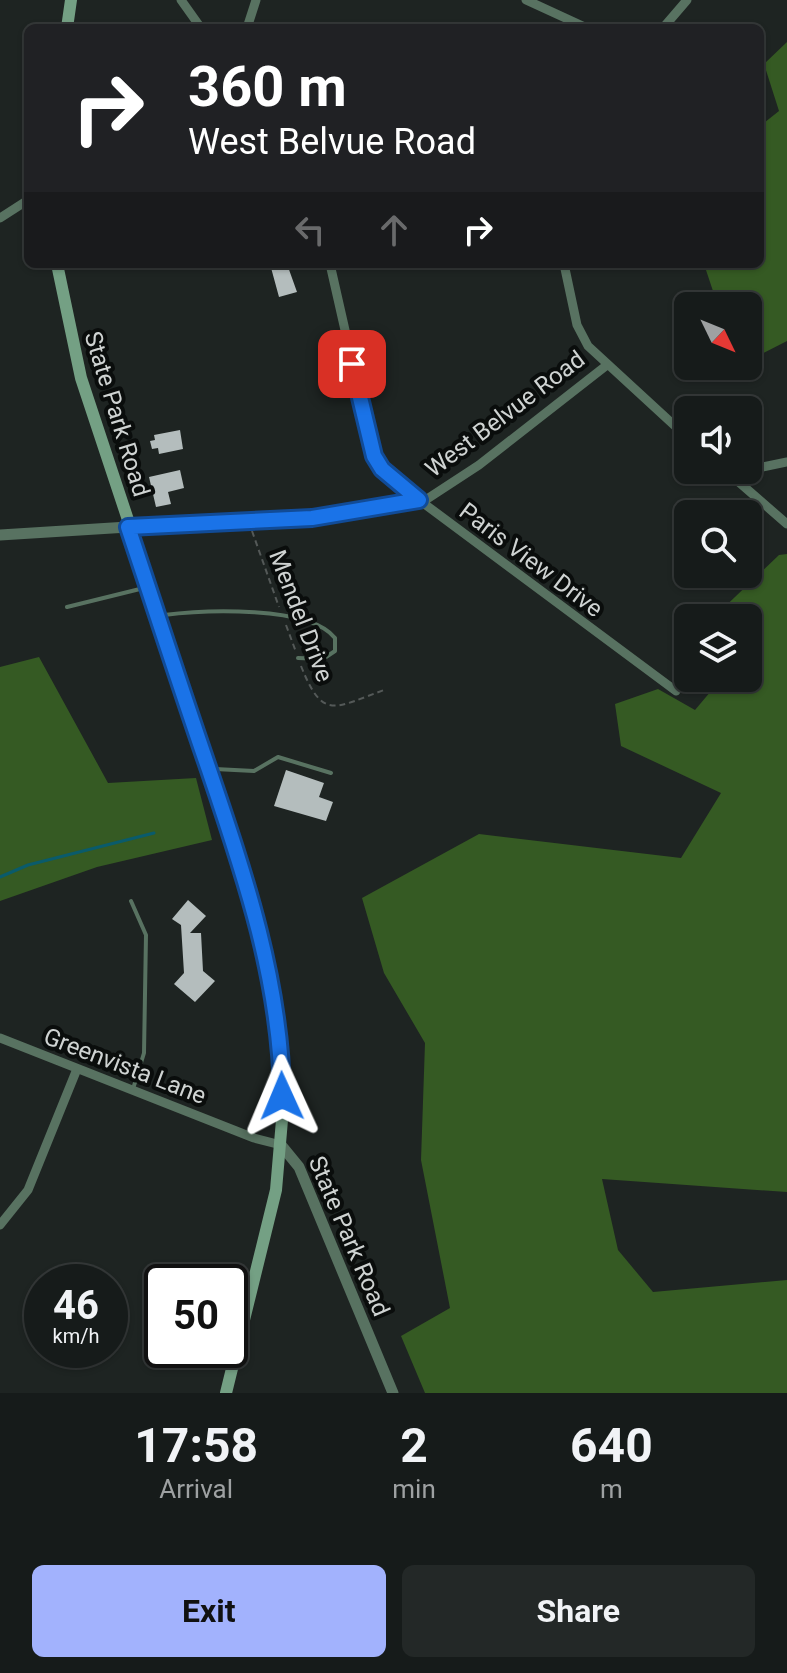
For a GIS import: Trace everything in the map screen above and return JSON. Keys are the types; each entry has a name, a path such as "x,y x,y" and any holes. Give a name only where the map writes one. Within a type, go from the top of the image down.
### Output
{"main road":[{"path":"68,24 71,0"},
{"name":"State Park Road","path":"58,268 81,378 157,616 233,837 275,1002 282,1072 281,1145"},
{"path":"226,1393 276,1190 281,1145"}],"street":[{"path":"181,0 198,24"},
{"path":"248,24 256,0"},
{"path":"526,0 578,24"},
{"path":"666,24 687,0"},
{"path":"0,218 24,203"},
{"name":"Paris View Drive","path":"331,268 374,456 382,469 419,500 674,690"},
{"path":"565,268 577,325 588,346 674,425"},
{"name":"West Belvue Road","path":"0,535 340,515 419,500 440,493 479,465 607,365"},
{"path":"762,466 787,462"},
{"path":"741,484 787,524"},
{"name":"Greenvista Lane","path":"0,1038 281,1145"},
{"path":"0,1225 28,1190 77,1069"},
{"name":"State Park Road","path":"281,1145 299,1167 393,1393"}],"lane":[{"path":"67,607 148,587"},
{"path":"157,616 253,611 282,615 324,629 335,638 335,651 327,658 298,658"},
{"path":"208,769 254,771 278,757 331,773"},
{"path":"131,901 146,935 144,1053 132,1090"}],"path":[{"name":"Mendel Drive","path":"249,522 313,695 325,705 335,706 384,690"}],"green space":[{"path":"787,42 787,341 762,354 762,292 713,292 705,268 764,268 764,123 779,111 764,64"},
{"path":"787,554 787,1192 602,1179 618,1250 653,1292 787,1280 787,1393 425,1393 401,1336 450,1308 421,1160 425,1043 384,973 362,898 479,834 681,858 721,793 621,746 615,704 658,689 695,710 710,692 762,692 762,604 728,604 744,588 762,588 762,571 779,555"},
{"path":"39,657 108,783 196,778 212,840 97,867 0,901 0,667"}],"building":[{"path":"271,268 288,268 297,292 279,297"},
{"path":"180,430 183,449 159,454 158,448 152,449 150,441 155,440 154,435"},
{"path":"180,470 184,488 168,492 171,504 156,507 149,477"},
{"path":"286,770 324,783 319,797 333,802 326,821 274,806"},
{"path":"188,900 206,916 190,933 201,933 203,971 215,981 195,1002 174,984 184,973 181,925 172,919"}],"waterway":[{"path":"0,877 28,865 154,833"}],"route":[{"path":"282,1096 280,1045 266,956 233,837 128,527 312,518 419,500 382,469 374,456 352,364"}]}
